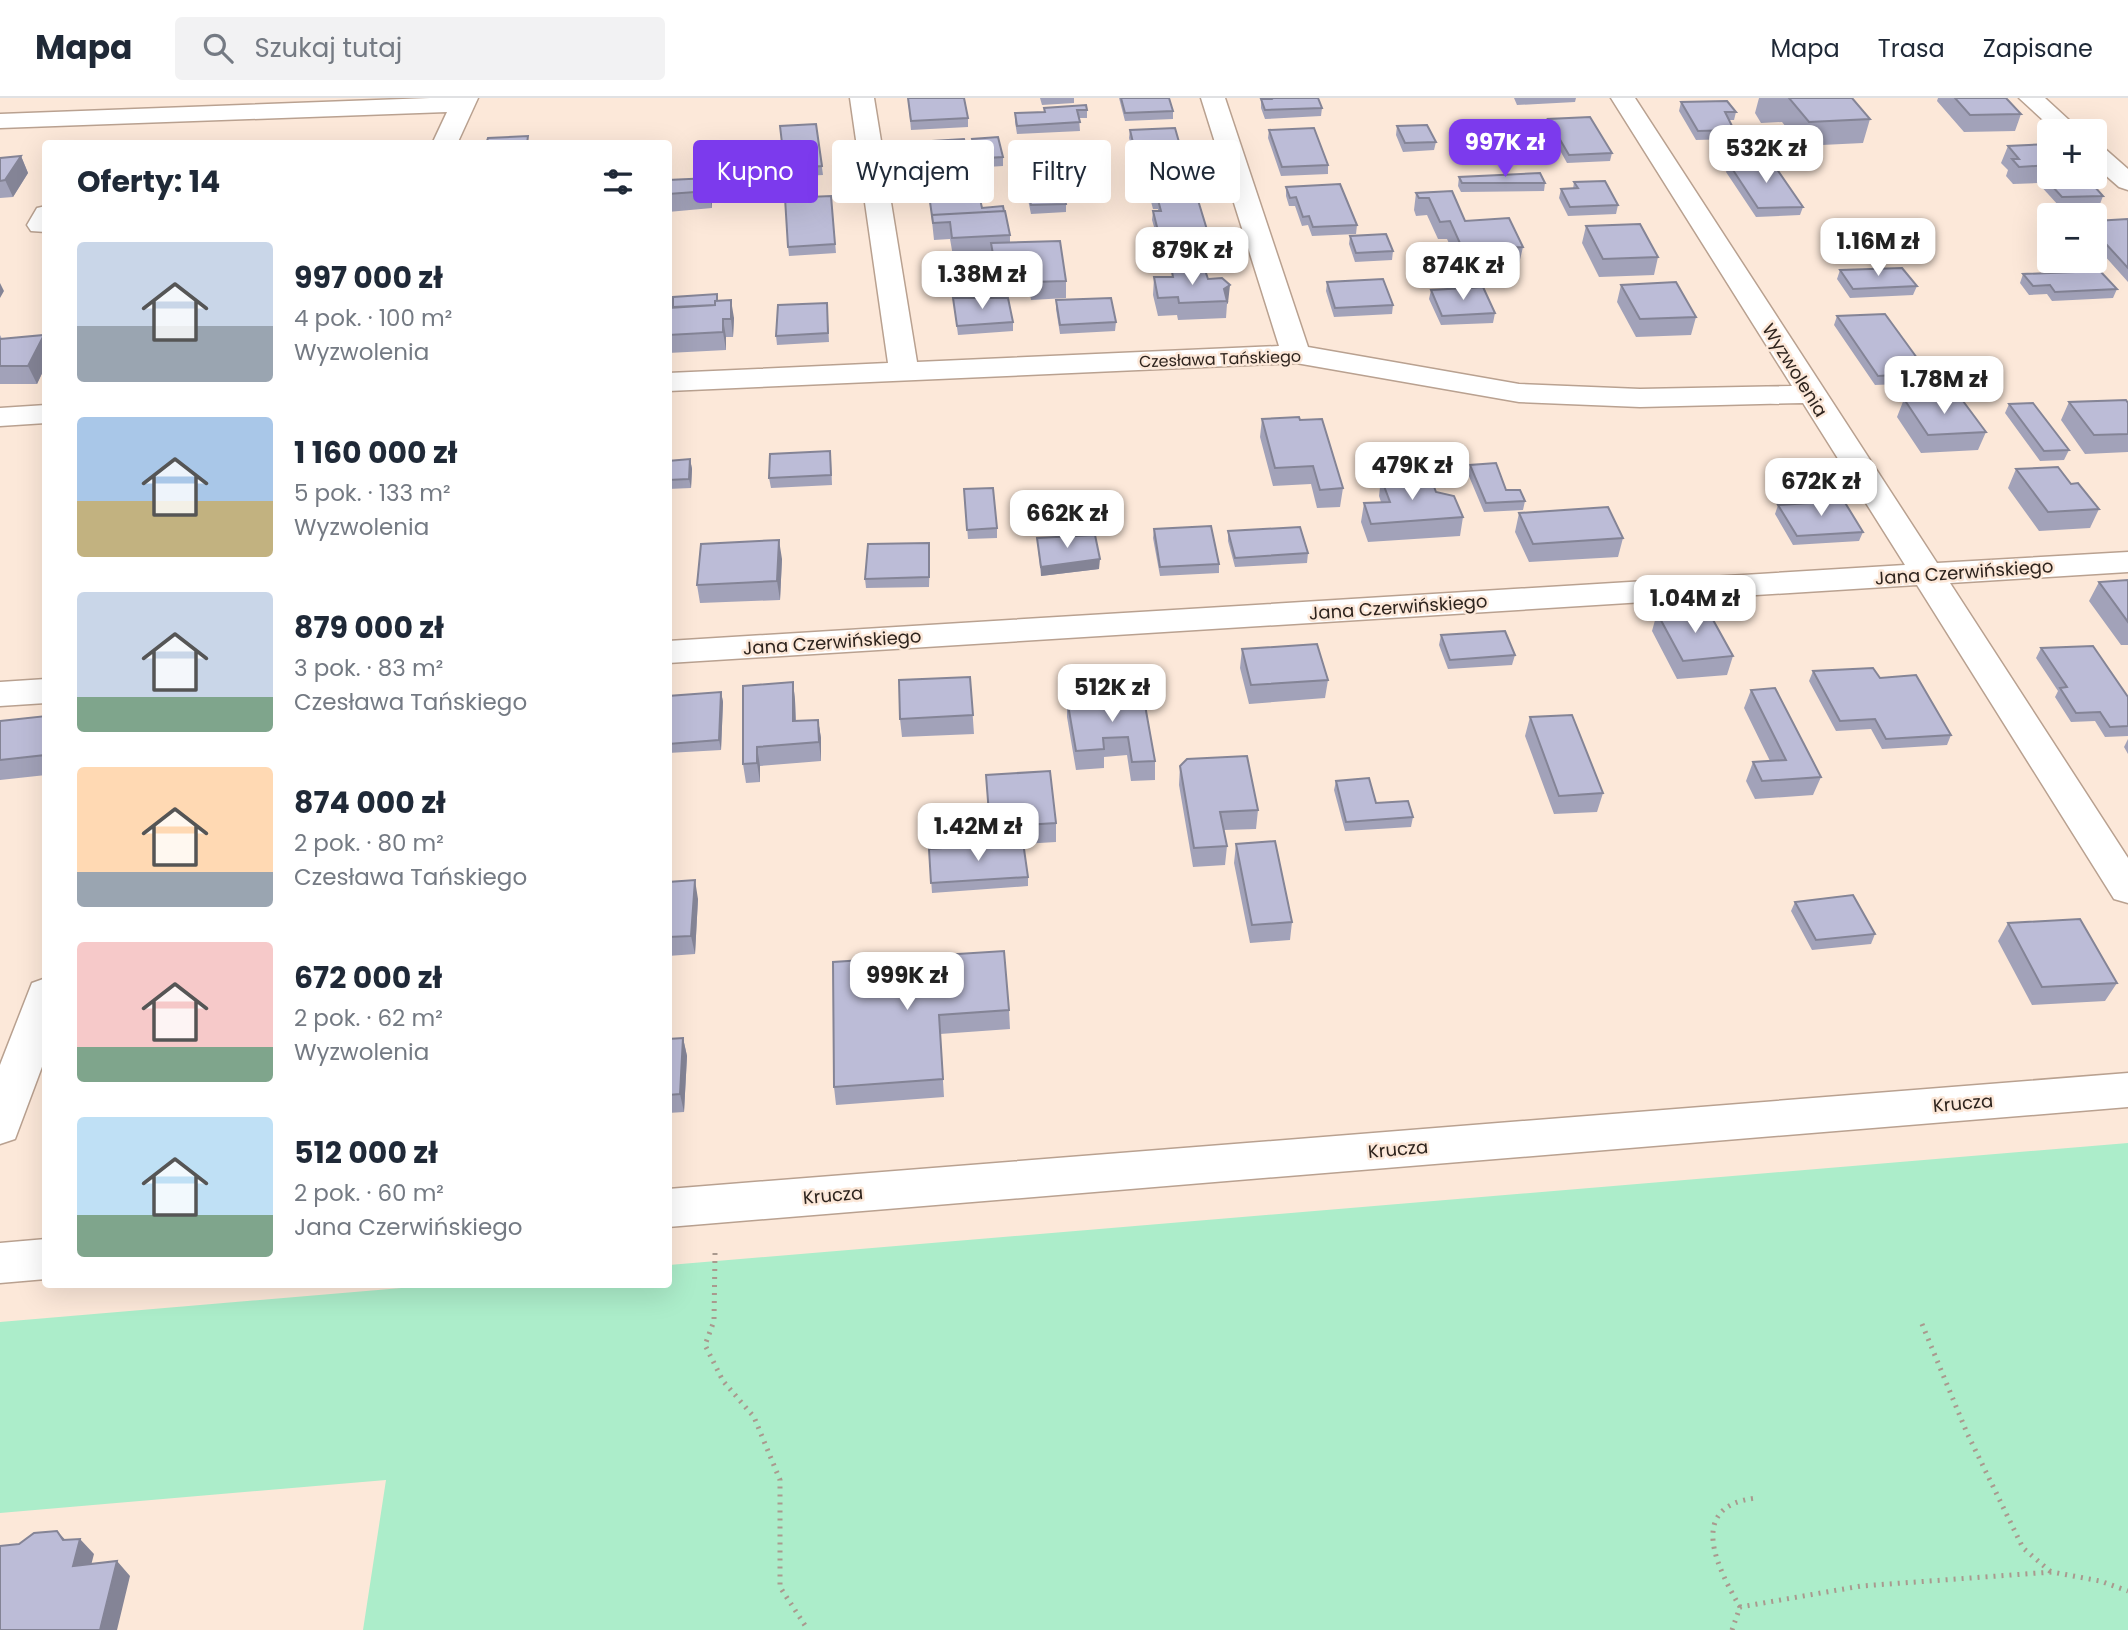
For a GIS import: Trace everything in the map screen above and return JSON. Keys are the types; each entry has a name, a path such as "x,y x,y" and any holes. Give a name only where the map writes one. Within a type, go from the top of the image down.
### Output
{"street":[{"path":"862,98 904,371"},
{"path":"1213,98 1296,354"},
{"name":"Wyzwolenia","path":"1623,98 2128,888"},
{"path":"2031,98 2055,119"},
{"path":"0,121 465,101 446,140"},
{"path":"81,140 91,118"},
{"path":"2107,164 2128,182"},
{"name":"Czesława Tańskiego","path":"672,383 1296,354 1519,393 1640,398 1810,394"},
{"path":"0,417 42,414"},
{"name":"Jana Czerwińskiego","path":"672,652 2128,562"},
{"path":"0,694 42,691"},
{"path":"0,1126 42,1005"},
{"name":"Krucza","path":"672,1209 2128,1090"},
{"path":"0,1263 42,1259"}],"path":[{"path":"715,1254 714,1321 705,1345 723,1381 754,1417 780,1480 780,1587 808,1630"},
{"path":"1922,1324 1967,1433 2023,1548 2052,1572"},
{"path":"1732,1630 1740,1607 1718,1566 1712,1535 1717,1519 1726,1508 1746,1499 1756,1499"},
{"path":"1740,1607 1861,1586 2052,1572 2100,1581 2128,1591"}],"green space":[{"path":"2128,1143 2128,1630 363,1630 386,1480 0,1513 0,1322 402,1288 672,1288 672,1265"}],"building":[{"path":"908,98 964,98 968,118 911,121"},
{"path":"1121,98 1169,98 1173,111 1125,113"},
{"path":"1318,98 1322,108 1265,110 1261,99"},
{"path":"1789,98 1852,98 1870,119 1809,122"},
{"path":"1955,98 2006,98 2021,114 1970,115"},
{"path":"1727,101 1736,112 1725,112 1734,130 1698,131 1681,102"},
{"path":"1086,105 1087,110 1077,110 1080,122 1017,126 1015,113 1045,112 1044,108"},
{"path":"1590,117 1612,153 1569,155 1548,119"},
{"path":"816,124 822,166 818,166 818,140 782,140 780,126"},
{"path":"1427,125 1436,142 1405,143 1397,126"},
{"path":"1175,128 1178,140 1132,140 1130,130"},
{"path":"1314,128 1328,165 1282,167 1269,130"},
{"path":"528,136 528,140 487,140"},
{"path":"998,137 1003,157 994,158 994,140 972,139"},
{"path":"2037,145 2037,166 2019,167 2012,159 2019,159 2008,146"},
{"path":"21,156 5,180 0,181 0,158"},
{"path":"1772,162 1803,207 1758,208 1729,164"},
{"path":"1540,173 1545,183 1462,183 1459,177"},
{"path":"693,179 693,192 672,194 672,180"},
{"path":"1605,181 1618,205 1570,207 1561,189 1578,188 1574,182"},
{"path":"1340,184 1357,225 1313,227 1309,216 1303,217 1296,197 1290,198 1286,187"},
{"path":"2055,189 2097,189 2103,196 2062,197"},
{"path":"1452,191 1465,221 1509,218 1523,247 1463,250 1450,221 1440,222 1429,198 1419,198 1416,193"},
{"path":"831,196 835,244 788,247 785,203 818,203 818,197"},
{"path":"930,203 981,203 982,208 1003,206 1004,211 932,215 933,223"},
{"path":"1031,203 1066,204 1031,205"},
{"path":"1159,203 1199,203 1208,233 1159,235 1153,211 1161,211"},
{"path":"1005,211 1010,235 952,238 950,222 933,223 932,215"},
{"path":"2128,219 2128,268 2107,245 2107,220"},
{"path":"1640,224 1658,257 1603,259 1586,226"},
{"path":"1386,234 1393,251 1356,253 1350,236"},
{"path":"1060,241 1066,281 1031,282 1027,259 994,260 991,243"},
{"path":"1902,268 1917,286 1853,289 1840,270"},
{"path":"1205,270 1208,279 1222,278 1230,285 1224,289 1227,301 1179,303 1178,297 1158,298 1154,277 1173,277 1172,272"},
{"path":"2102,273 2117,289 2055,292 2050,285 2033,286 2023,274"},
{"path":"1383,279 1393,305 1335,308 1327,282"},
{"path":"1676,282 1696,317 1640,319 1621,285"},
{"path":"1483,287 1495,313 1442,316 1431,290"},
{"path":"717,294 715,305 673,307 673,297"},
{"path":"953,298 1008,298 1013,322 957,326"},
{"path":"1111,298 1116,322 1060,325 1056,300"},
{"path":"731,300 731,319 723,319 723,332 672,335 672,308 715,305 715,301"},
{"path":"827,303 828,333 776,336 778,305"},
{"path":"1885,314 1928,373 1878,376 1837,316"},
{"path":"42,335 28,366 0,366 0,339"},
{"path":"1960,397 1986,432 1928,435 1904,399"},
{"path":"2126,400 2128,434 2094,435 2069,402"},
{"path":"2033,403 2069,450 2044,451 2009,404"},
{"path":"1299,417 1300,420 1322,419 1343,488 1320,490 1313,466 1275,468 1262,419"},
{"path":"830,451 831,475 769,478 770,454"},
{"path":"690,459 689,479 672,480 672,461"},
{"path":"1496,463 1506,490 1520,490 1525,501 1486,503 1470,465"},
{"path":"2058,467 2071,484 2078,483 2099,509 2048,512 2016,469"},
{"path":"1430,476 1436,492 1454,496 1463,517 1371,524 1364,503 1390,502 1381,478"},
{"path":"993,488 997,528 967,530 964,489"},
{"path":"1844,501 1863,532 1797,536 1778,505"},
{"path":"1608,507 1623,538 1533,544 1519,513"},
{"path":"1211,526 1219,564 1160,567 1154,529"},
{"path":"1300,527 1308,553 1235,558 1228,531"},
{"path":"1095,535 1100,559 1041,567 1037,538"},
{"path":"779,540 777,581 697,585 701,544"},
{"path":"929,543 929,577 865,579 868,544"},
{"path":"2128,580 2128,622 2099,582"},
{"path":"1707,609 1733,656 1683,661 1657,613"},
{"path":"1505,631 1515,655 1450,660 1441,635"},
{"path":"1317,644 1328,680 1251,685 1242,649"},
{"path":"2093,646 2128,697 2128,726 2110,727 2100,712 2076,713 2060,688 2067,687 2041,648"},
{"path":"1873,668 1880,678 1916,675 1951,735 1886,739 1875,719 1840,721 1813,671"},
{"path":"970,677 973,715 900,719 899,680"},
{"path":"793,682 793,721 818,720 819,742 757,747 757,763 743,764 743,686"},
{"path":"1775,688 1821,777 1762,781 1753,762 1786,760 1751,690"},
{"path":"721,692 719,740 672,744 672,696"},
{"path":"1143,694 1155,761 1132,762 1128,737 1103,738 1104,749 1076,751 1067,699"},
{"path":"1572,715 1603,793 1559,796 1530,717"},
{"path":"42,716 42,755 0,760 0,721"},
{"path":"1247,756 1258,810 1220,812 1227,846 1194,848 1180,766 1187,759"},
{"path":"1050,771 1056,823 990,827 986,775"},
{"path":"1369,778 1376,803 1408,801 1413,817 1346,822 1336,781"},
{"path":"1275,841 1292,922 1252,925 1236,844"},
{"path":"1023,842 1028,877 931,883 929,849"},
{"path":"695,880 691,936 672,937 672,882"},
{"path":"1853,895 1875,934 1816,940 1795,902"},
{"path":"2080,919 2117,983 2042,987 2008,923"},
{"path":"1004,951 1009,1010 939,1015 943,1079 834,1087 833,962"},
{"path":"683,1038 680,1094 672,1095 672,1039"},
{"path":"57,1531 63,1540 80,1539 73,1566 117,1561 100,1630 0,1630 0,1546 19,1544 34,1533"}]}
